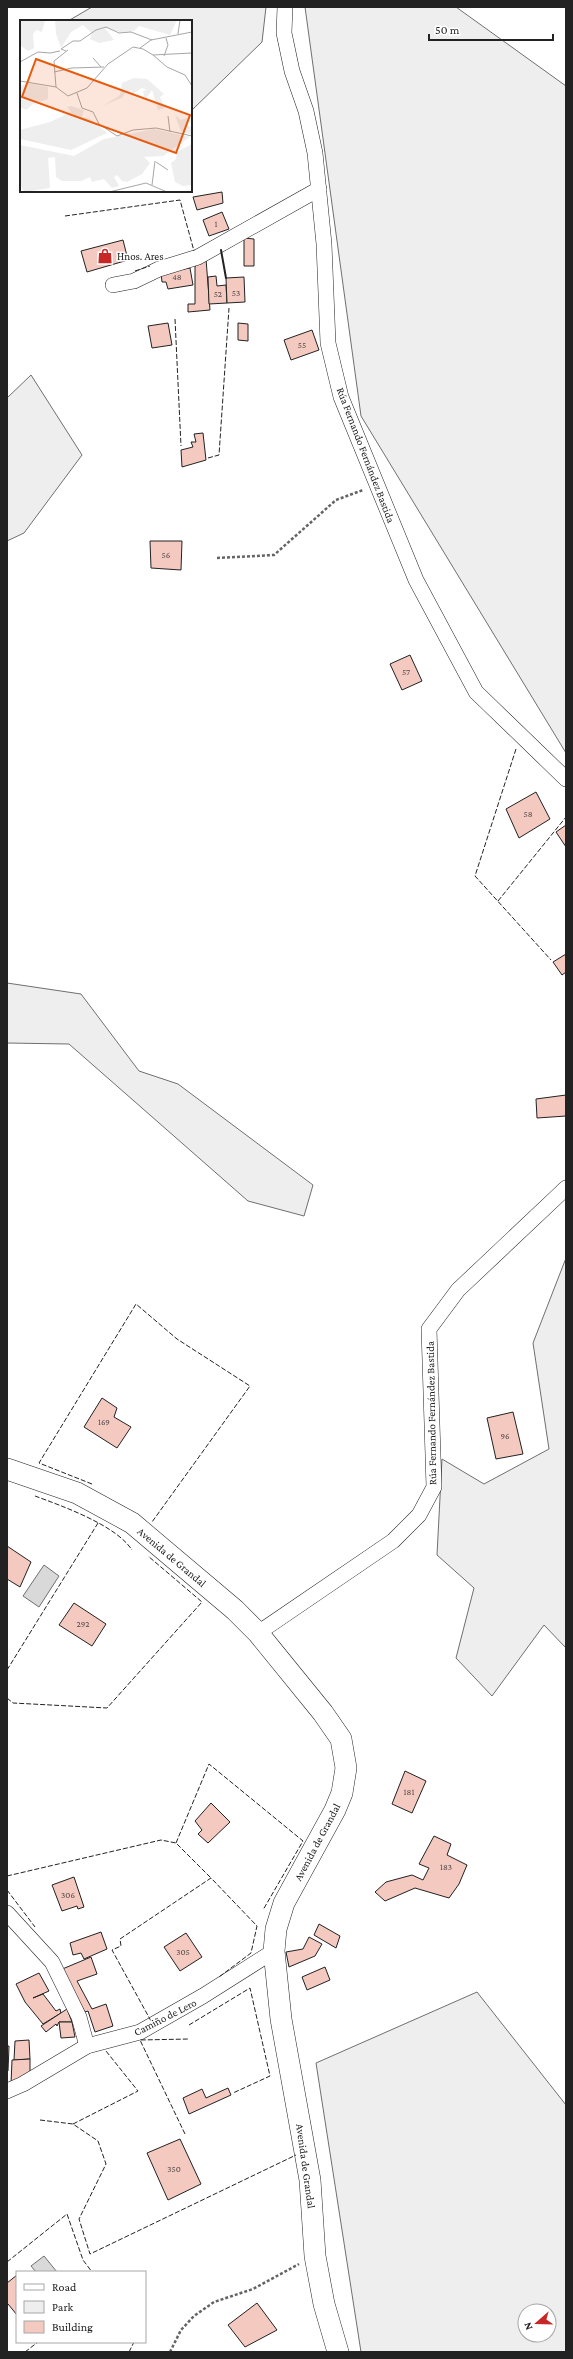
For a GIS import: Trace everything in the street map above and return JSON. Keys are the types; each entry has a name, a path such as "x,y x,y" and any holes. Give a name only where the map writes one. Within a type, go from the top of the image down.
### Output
{"street":[{"name":"Rúa Fernando Fernández Bastida","path":"285,7 284,33 292,71 308,118 315,153 319,189 328,343 341,397 416,580 476,692 566,779"},
{"path":"113,285 134,282 159,269 198,257 319,189"},
{"name":"Rúa Fernando Fernández Bastida","path":"258,1633 393,1541 419,1516 434,1487 429,1329 458,1290 566,1188"},
{"name":"Avenida de Grandal","path":"7,1469 78,1493 132,1524 235,1610 258,1633 332,1725 341,1739 346,1768 342,1793 335,1810 284,1903 276,1929 274,1951 281,2019 310,2180 315,2256 324,2304 338,2352"},
{"path":"7,1913 52,1962 79,2017 87,2046"},
{"name":"Camiño de Lero","path":"7,2091 23,2084 87,2046 140,2032 203,1996 274,1951"}],"path":[{"path":"217,558 274,555 336,500 377,486"},
{"path":"170,2352 181,2330 194,2316 214,2302 253,2289 315,2256"}],"green space":[{"path":"92,7 266,7 262,42 192,110 192,20 70,20"},
{"path":"305,7 456,7 566,86 566,753 361,416"},
{"path":"31,375 82,455 24,533 7,541 7,398"},
{"path":"7,983 81,994 139,1071 178,1084 313,1185 304,1216 248,1201 69,1044 7,1043"},
{"path":"566,1258 566,1648 544,1625 492,1696 456,1658 474,1588 437,1555 442,1459 484,1484 549,1449 533,1343"},
{"path":"477,1992 566,2105 566,2352 361,2352 316,2063"}],"shaded area":[{"path":"44,1565 59,1576 39,1607 23,1596"},
{"path":"44,2256 56,2271 35,2271 31,2266"}],"building":[{"path":"222,192 223,203 197,210 193,197"},
{"path":"222,212 229,229 209,236 203,220"},
{"path":"244,238 254,239 254,266 244,266"},
{"name":"Hnos. Ares","path":"123,240 128,260 87,272 81,251"},
{"path":"206,259 210,310 188,312 188,304 195,304 195,267 198,261"},
{"path":"190,268 193,285 168,289 166,282 162,282 161,273"},
{"path":"216,276 217,286 226,285 227,303 209,304 208,277"},
{"path":"244,277 245,302 227,303 226,278"},
{"path":"168,323 172,345 152,348 148,326"},
{"path":"238,323 248,324 248,341 238,340"},
{"path":"312,330 319,350 291,360 284,340"},
{"path":"203,433 206,460 182,467 181,450 193,447 191,442 196,442 194,434"},
{"path":"150,541 182,541 181,570 151,568"},
{"path":"410,655 422,681 402,690 390,664"},
{"path":"536,792 550,819 519,838 506,809"},
{"path":"566,825 566,847 556,832"},
{"path":"566,954 566,972 562,975 553,962"},
{"path":"566,1095 566,1116 537,1118 536,1099"},
{"path":"102,1398 117,1408 114,1417 131,1427 117,1448 84,1427"},
{"path":"513,1412 523,1454 496,1459 487,1418"},
{"path":"7,1546 31,1562 20,1587 7,1579"},
{"path":"74,1603 106,1624 92,1646 59,1625"},
{"path":"405,1771 426,1781 412,1813 392,1804"},
{"path":"211,1803 230,1822 208,1843 198,1834 202,1830 195,1821"},
{"path":"434,1836 451,1844 447,1855 467,1865 459,1884 449,1898 415,1888 385,1901 375,1892 386,1882 412,1875 423,1880 429,1868 419,1864"},
{"path":"74,1877 84,1907 78,1909 77,1906 62,1911 52,1885"},
{"path":"319,1924 340,1936 336,1948 314,1935"},
{"path":"101,1932 107,1949 84,1959 81,1953 73,1955 70,1943"},
{"path":"186,1933 202,1957 180,1971 164,1947"},
{"path":"309,1937 322,1944 315,1956 289,1967 286,1952 303,1949"},
{"path":"91,1957 97,1974 77,1981 92,2009 106,2004 113,2026 95,2032 88,2011 85,2012 60,1970"},
{"path":"325,1967 330,1980 307,1990 302,1977"},
{"path":"39,1973 49,1991 33,1998 43,1994 56,2011 60,2009 61,2013 43,2024 25,2002 16,1984"},
{"path":"67,2009 72,2022 59,2022 57,2026 56,2024 46,2032 41,2026"},
{"path":"59,2022 72,2022 75,2037 61,2038"},
{"path":"29,2040 30,2059 14,2060 15,2041"},
{"path":"7,2046 9,2046 8,2071 7,2071"},
{"path":"30,2059 30,2077 11,2084 12,2060"},
{"path":"228,2088 231,2095 189,2114 183,2098 202,2089 206,2098"},
{"path":"180,2139 201,2184 168,2200 147,2153"},
{"path":"16,2276 16,2314 8,2304 7,2305 7,2283"},
{"path":"257,2303 277,2330 245,2347 228,2325"}],"fence":[{"path":"65,216 180,200 194,251"},
{"path":"135,271 150,266"},
{"path":"208,458 219,455 229,308"},
{"path":"175,319 181,446"},
{"path":"516,749 475,876 551,960"},
{"path":"498,901 566,817"},
{"path":"92,1484 39,1463 136,1304 177,1339 250,1386 152,1522"},
{"path":"35,1496 88,1517 114,1532 132,1550"},
{"path":"7,1670 98,1523"},
{"path":"7,1698 13,1703 107,1708 202,1602 148,1556"},
{"path":"176,1843 209,1764 303,1841 263,1910"},
{"path":"7,1876 161,1840 176,1843 211,1878"},
{"path":"151,2021 112,1950 121,1946 120,1939 211,1878 257,1926 251,1953 219,1977"},
{"path":"7,1890 35,1927"},
{"path":"189,2025 250,1988 270,2076 233,2093"},
{"path":"185,2134 140,2040 189,2039"},
{"path":"73,2124 138,2091 106,2051"},
{"path":"40,2120 73,2124 98,2141 106,2164 79,2219 90,2254 296,2155"},
{"path":"7,2262 67,2214 83,2260 91,2271"},
{"path":"25,2352 37,2343"},
{"path":"129,2352 134,2343"}],"wall":[{"path":"221,250 226,278"}],"place":[{"name":"Hnos. Ares","path":"105,256"}]}
